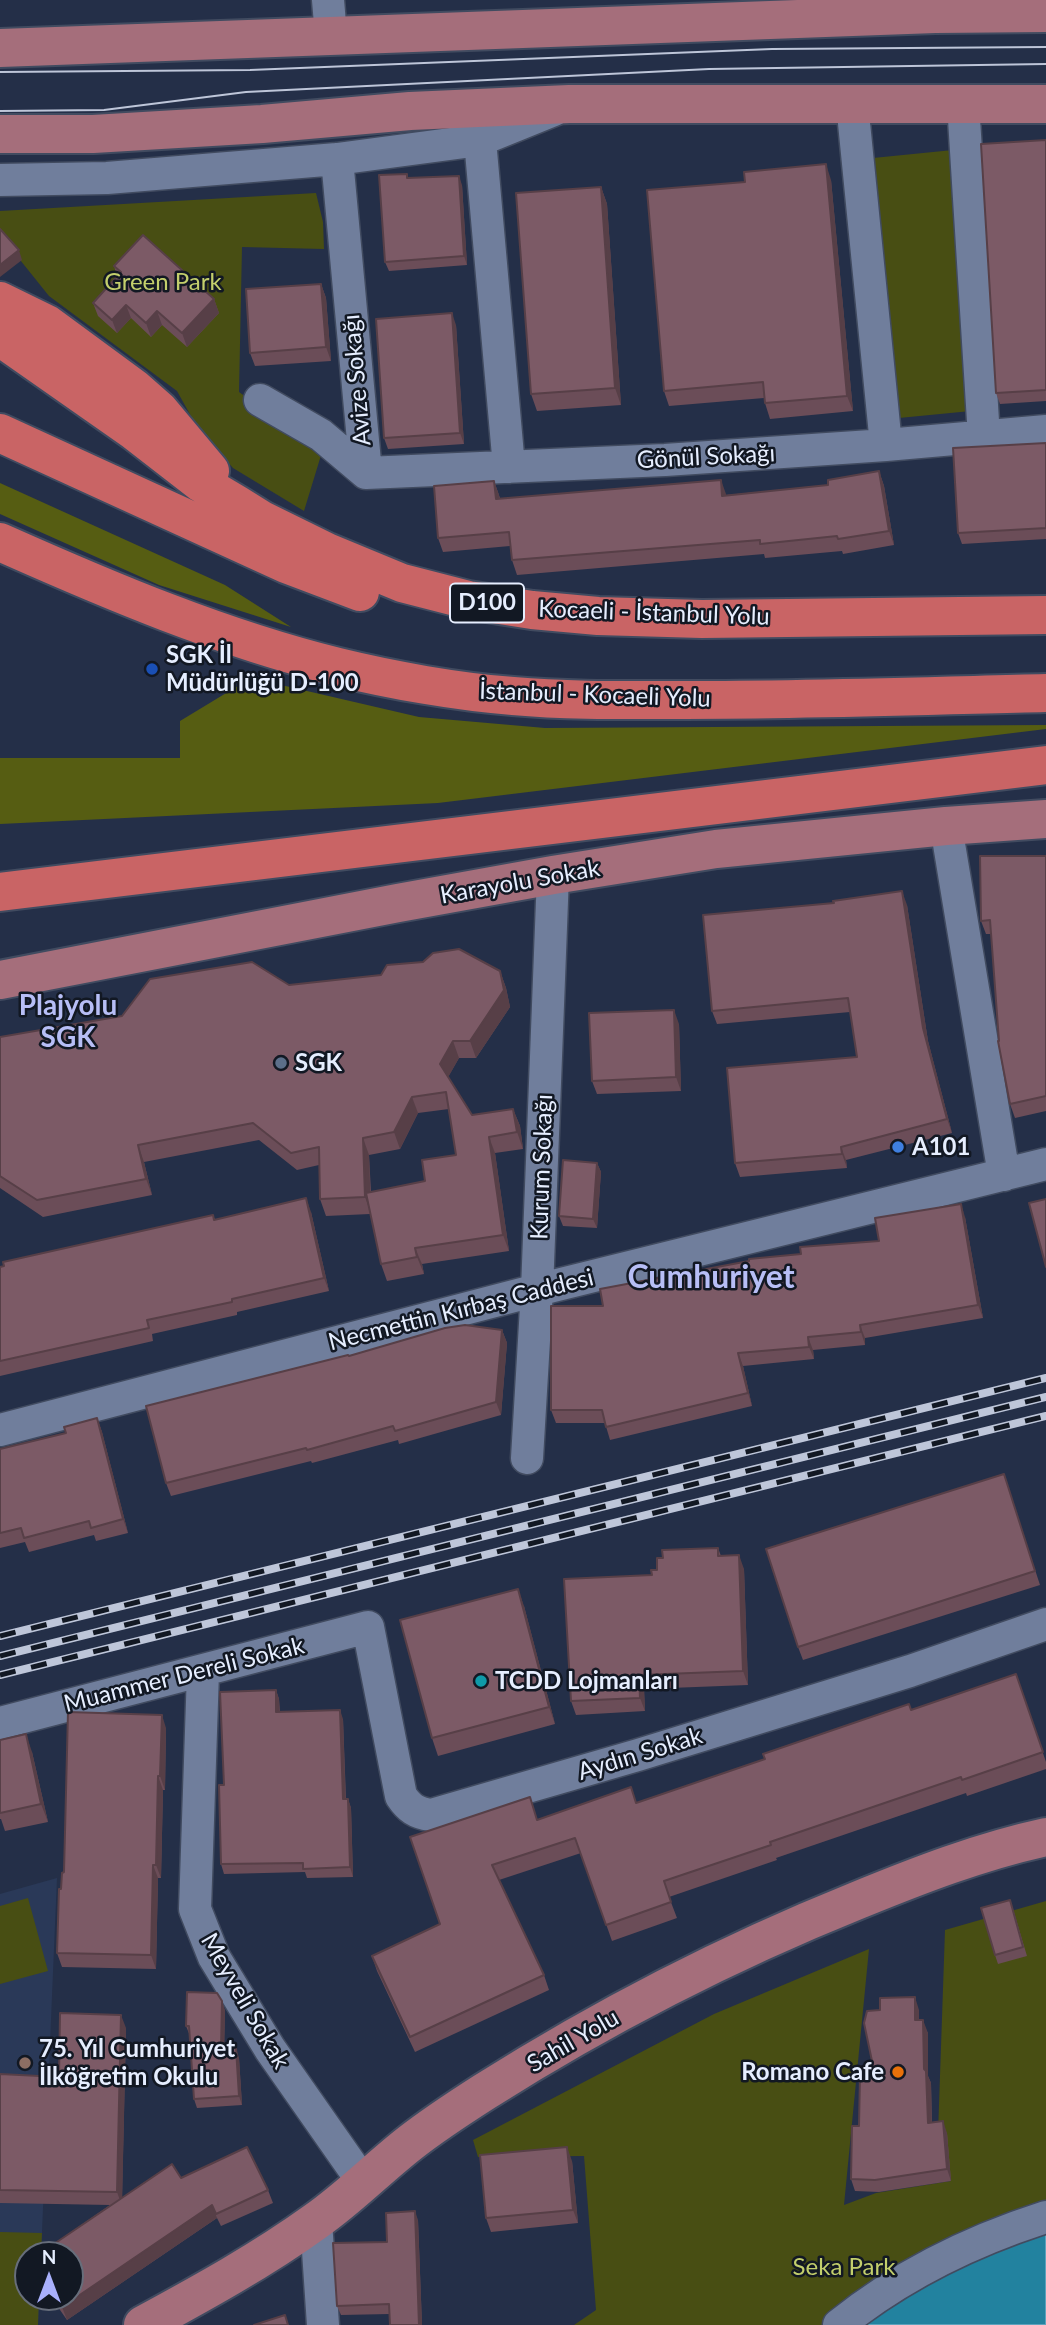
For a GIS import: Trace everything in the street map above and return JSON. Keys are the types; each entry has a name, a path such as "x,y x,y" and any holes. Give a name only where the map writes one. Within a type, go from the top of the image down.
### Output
{"highway":[{"path":"0,301 47,324 135,388 174,427 237,505"},
{"name":"Kocaeli - İstanbul Yolu","path":"0,337 134,431 201,483 262,520 327,552 402,583 468,600 532,610 598,616 702,619 1046,615"},
{"path":"0,433 331,582 393,603 496,628 584,640 642,643 1046,636"},
{"name":"İstanbul - Kocaeli Yolu","path":"0,542 127,597 265,648 340,668 512,696 771,700 1046,693"},
{"path":"0,892 1046,765"}],"main road":[{"path":"0,48 329,18 934,7 1046,13"},
{"path":"0,134 93,134 262,124 410,111 569,104 1046,104"},
{"name":"Karayolu Sokak","path":"0,980 553,875 716,849 1046,819"},
{"name":"Sahil Yolu","path":"144,2325 205,2291 316,2221 410,2143 483,2092 591,2029 789,1928 891,1887 1023,1842 1046,1837"}],"street":[{"path":"852,103 886,446"},
{"path":"963,103 984,437"},
{"path":"0,180 107,178 337,159 480,140 569,104"},
{"path":"480,140 509,467"},
{"name":"Avize Sokağı","path":"337,159 366,473"},
{"name":"Avize Sokağı","path":"260,400 321,435 366,473"},
{"name":"Gönül Sokağı","path":"366,473 665,460 886,446 1046,431"},
{"path":"946,826 1004,1175"},
{"name":"Kurum Sokağı","path":"527,1458 537,1290 553,875"},
{"name":"Necmettin Kırbaş Caddesi","path":"0,1430 537,1290 1046,1164"},
{"name":"Aydın Sokak","path":"369,1628 401,1796 408,1806 419,1813 431,1815 911,1671 1046,1624"},
{"name":"Muammer Dereli Sokak","path":"0,1723 369,1628"},
{"name":"Meyveli Sokak","path":"203,1672 195,1909 214,1957 270,2049 363,2182"},
{"path":"839,2325 929,2264 976,2242 1046,2217"},
{"path":"316,2221 323,2325"}],"shaded area":[{"name":"75. Yıl Cumhuriyet İlköğretim Okulu","path":"57,1878 42,2241 14,2241 14,2311 38,2311 38,2325 0,2325 0,1894"},
{"path":"1046,2231 1046,2325 864,2325 920,2287 979,2255"}],"green space":[{"path":"953,150 971,411 899,418 873,158"},
{"name":"Green Park","path":"316,193 323,222 324,249 242,247 239,392 322,452 304,511 233,468 197,427 177,391 49,296 0,235 0,211"},
{"path":"0,483 225,585 291,627 159,585 0,514"},
{"path":"251,678 419,717 545,728 1046,725 1046,729 438,803 0,824 0,758 180,758 180,721"},
{"path":"28,1898 48,1971 0,1984 0,1906"},
{"name":"Seka Park","path":"1046,1901 1046,2231 864,2325 574,2325 596,2310 584,2156 478,2157 473,2140 714,2014 869,1949 844,2205 876,2193 951,2181 938,2134 945,1930"},
{"path":"0,2232 42,2233 42,2241 14,2241 14,2311 38,2311 38,2325 0,2325"}],"building":[{"path":"1046,140 1046,390 996,393 981,144"},
{"path":"826,164 847,396 765,403 763,382 664,391 647,190 745,182 744,172"},
{"path":"407,174 407,178 459,176 464,256 385,262 379,175"},
{"path":"601,187 615,388 531,394 516,193"},
{"path":"0,229 19,250 0,265"},
{"path":"143,235 214,299 182,333 157,311 146,323 126,305 112,320 93,303 121,272 114,266"},
{"path":"321,284 326,347 250,353 246,289"},
{"path":"452,313 460,433 384,438 376,319"},
{"path":"1046,443 1046,528 958,533 953,448"},
{"path":"879,471 889,531 838,539 837,536 760,544 760,540 512,560 509,532 438,538 434,486 494,481 496,499 721,480 722,496 828,485 828,480"},
{"path":"980,856 1046,856 1046,1096 1010,1104 998,1041 990,920 981,921"},
{"path":"902,891 923,1028 947,1119 841,1147 842,1154 735,1163 727,1068 857,1057 848,998 712,1011 703,915 834,903 833,901"},
{"path":"459,949 500,971 504,990 470,1041 453,1041 440,1064 472,1115 513,1109 517,1132 489,1137 503,1235 415,1248 417,1257 381,1264 366,1193 425,1181 422,1160 456,1155 446,1092 412,1097 394,1132 363,1138 365,1197 320,1199 319,1147 291,1153 253,1123 138,1145 146,1179 37,1200 0,1176 0,1037 122,1016 150,979 252,962 289,985 381,975 387,965 423,962 433,953"},
{"path":"674,1010 676,1077 592,1081 589,1013"},
{"path":"563,1160 597,1163 593,1219 559,1216"},
{"path":"306,1198 324,1278 232,1299 232,1302 147,1320 149,1328 0,1361 0,1267 4,1266 3,1262 213,1215 214,1220"},
{"path":"1046,1199 1046,1267 1029,1203"},
{"path":"961,1204 978,1305 860,1325 861,1332 808,1337 809,1347 738,1353 748,1393 606,1427 602,1410 551,1410 551,1306 603,1306 600,1289 749,1259 801,1254 800,1247 879,1241 875,1218"},
{"path":"465,1325 502,1330 496,1402 395,1431 393,1426 307,1450 306,1448 166,1483 146,1406"},
{"path":"97,1418 123,1519 91,1528 89,1521 24,1538 21,1528 0,1533 0,1449 66,1433 64,1427"},
{"path":"1004,1474 1035,1571 798,1647 766,1549"},
{"path":"718,1548 718,1556 739,1555 743,1671 639,1675 640,1698 571,1701 564,1579 652,1575 651,1570 657,1570 657,1558 663,1558 662,1550"},
{"name":"TCDD Lojmanları","path":"518,1589 549,1707 432,1738 400,1620"},
{"path":"1016,1674 1043,1752 770,1842 771,1845 664,1881 671,1902 606,1925 575,1838 492,1865 544,1975 410,2037 372,1956 440,1924 410,1837 530,1797 537,1820 631,1787 636,1803 765,1759 763,1754 909,1704 911,1710"},
{"path":"276,1690 276,1712 340,1710 343,1799 348,1799 350,1867 303,1869 303,1863 221,1864 219,1785 224,1785 220,1692"},
{"path":"68,1712 162,1715 156,1865 153,1865 151,1955 57,1953 59,1889 64,1872"},
{"path":"26,1734 41,1804 0,1813 0,1740"},
{"path":"1010,1900 1023,1947 995,1955 981,1908"},
{"path":"187,1992 217,1993 222,2001 221,2049 236,2048 239,2096 194,2099 189,2026 186,2026"},
{"path":"915,1997 915,2020 923,2020 928,2123 943,2121 947,2169 875,2180 851,2179 852,2126 859,2126 860,2075 872,2061 864,2023 867,2011 880,2010 880,1998"},
{"path":"60,2013 121,2015 117,2192 0,2190 0,2074 59,2077"},
{"path":"247,2147 268,2190 216,2214 212,2205 84,2292 84,2241 58,2241 172,2164 181,2178"},
{"path":"567,2147 573,2210 486,2218 480,2155"},
{"path":"415,2211 419,2325 390,2325 389,2304 337,2306 333,2243 387,2242 386,2213"},
{"path":"285,2315 288,2325 254,2325"}],"tram line":[{"path":"0,72 250,70 772,49 1046,47"},
{"path":"0,111 104,110 246,92 709,69 1046,64"}],"railway":[{"path":"0,1636 1046,1378"},
{"path":"0,1656 1046,1397"},
{"path":"0,1675 1046,1416"}],"place":[{"name":"SGK İl Müdürlüğü D-100","path":"152,669"},
{"name":"SGK","path":"281,1063"},
{"name":"A101","path":"898,1147"},
{"name":"TCDD Lojmanları","path":"481,1681"},
{"name":"75. Yıl Cumhuriyet İlköğretim Okulu","path":"25,2063"},
{"name":"Romano Cafe","path":"898,2072"}],"district":[{"name":"Plajyolu SGK","path":"68,1022"},
{"name":"Cumhuriyet","path":"711,1278"}]}
